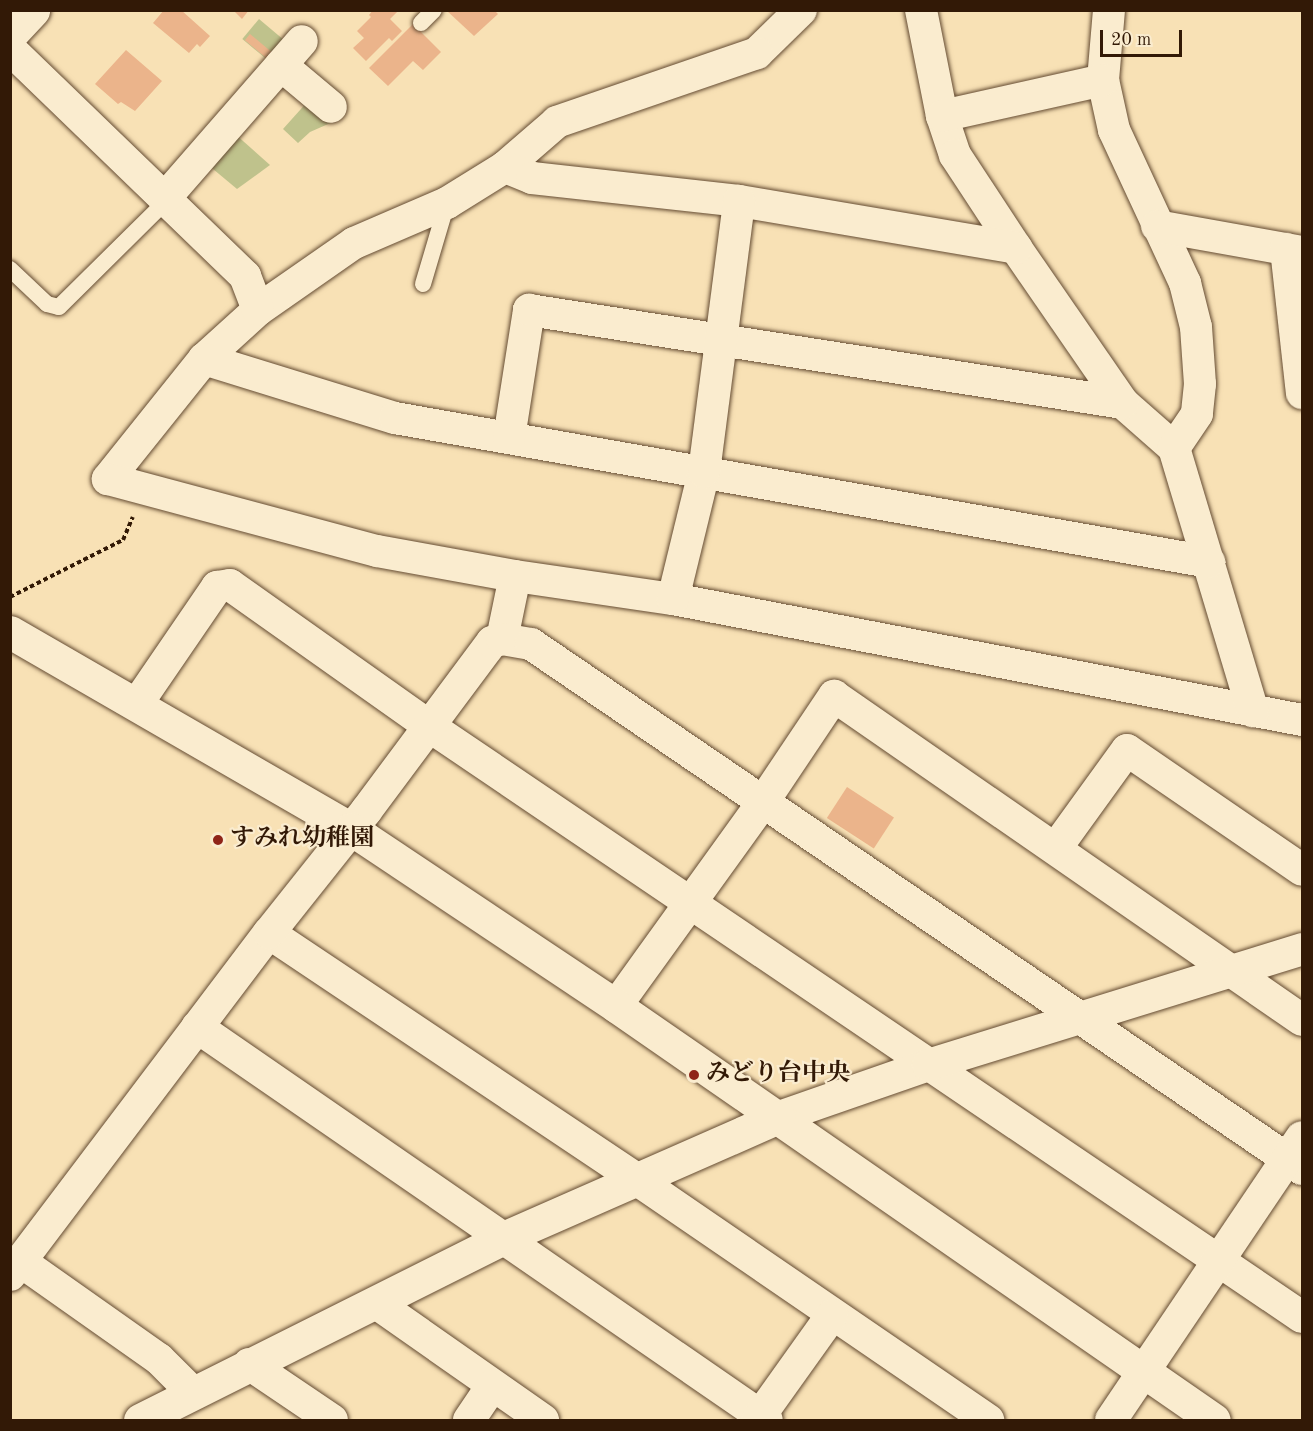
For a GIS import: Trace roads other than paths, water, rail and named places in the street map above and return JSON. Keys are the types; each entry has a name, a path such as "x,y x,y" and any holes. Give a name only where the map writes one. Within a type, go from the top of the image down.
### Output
{"street":[{"path":"801,10 757,53 557,122 505,167 447,203 354,243 258,310 204,359 108,479 377,551 514,576 673,599 1302,720"},
{"path":"921,10 942,116 955,155 1016,249 1122,403 1174,448 1253,711"},
{"path":"1109,10 1103,80 1114,130 1185,283 1197,339 1200,384 1197,414 1174,448"},
{"path":"166,199 302,40"},
{"path":"10,49 245,276 258,310"},
{"path":"281,65 331,107"},
{"path":"942,116 1103,80"},
{"path":"505,167 532,178 739,201 1016,249"},
{"path":"673,599 704,472 723,340 739,201"},
{"path":"1157,226 1294,251 1302,393"},
{"path":"509,438 529,310 1122,403"},
{"path":"204,359 395,418 1209,562"},
{"path":"502,639 514,576"},
{"path":"137,704 217,587 230,585 429,726 1302,1317"},
{"path":"10,632 351,829 779,1117 1214,1420"},
{"path":"194,1394 159,1359 13,1271 492,642 502,639 531,644 1079,1019 1297,1155 1217,1261 1111,1420"},
{"path":"616,1006 763,802 834,696 1233,970 1302,1020"},
{"path":"1056,848 1127,750 1302,870"},
{"path":"269,933 636,1179 988,1420"},
{"path":"140,1420 503,1238 779,1117 928,1065 1302,949"},
{"path":"197,1028 761,1419 832,1315"},
{"path":"376,1303 543,1420"},
{"path":"249,1364 332,1420"},
{"path":"469,1420 492,1386"}],"lane":[{"path":"421,23 434,10"},
{"path":"10,269 47,304 59,307 166,199"},
{"path":"423,284 447,203"}],"place":[{"name":"すみれ幼稚園","path":"218,840"},
{"name":"みどり台中央","path":"694,1075"}]}
